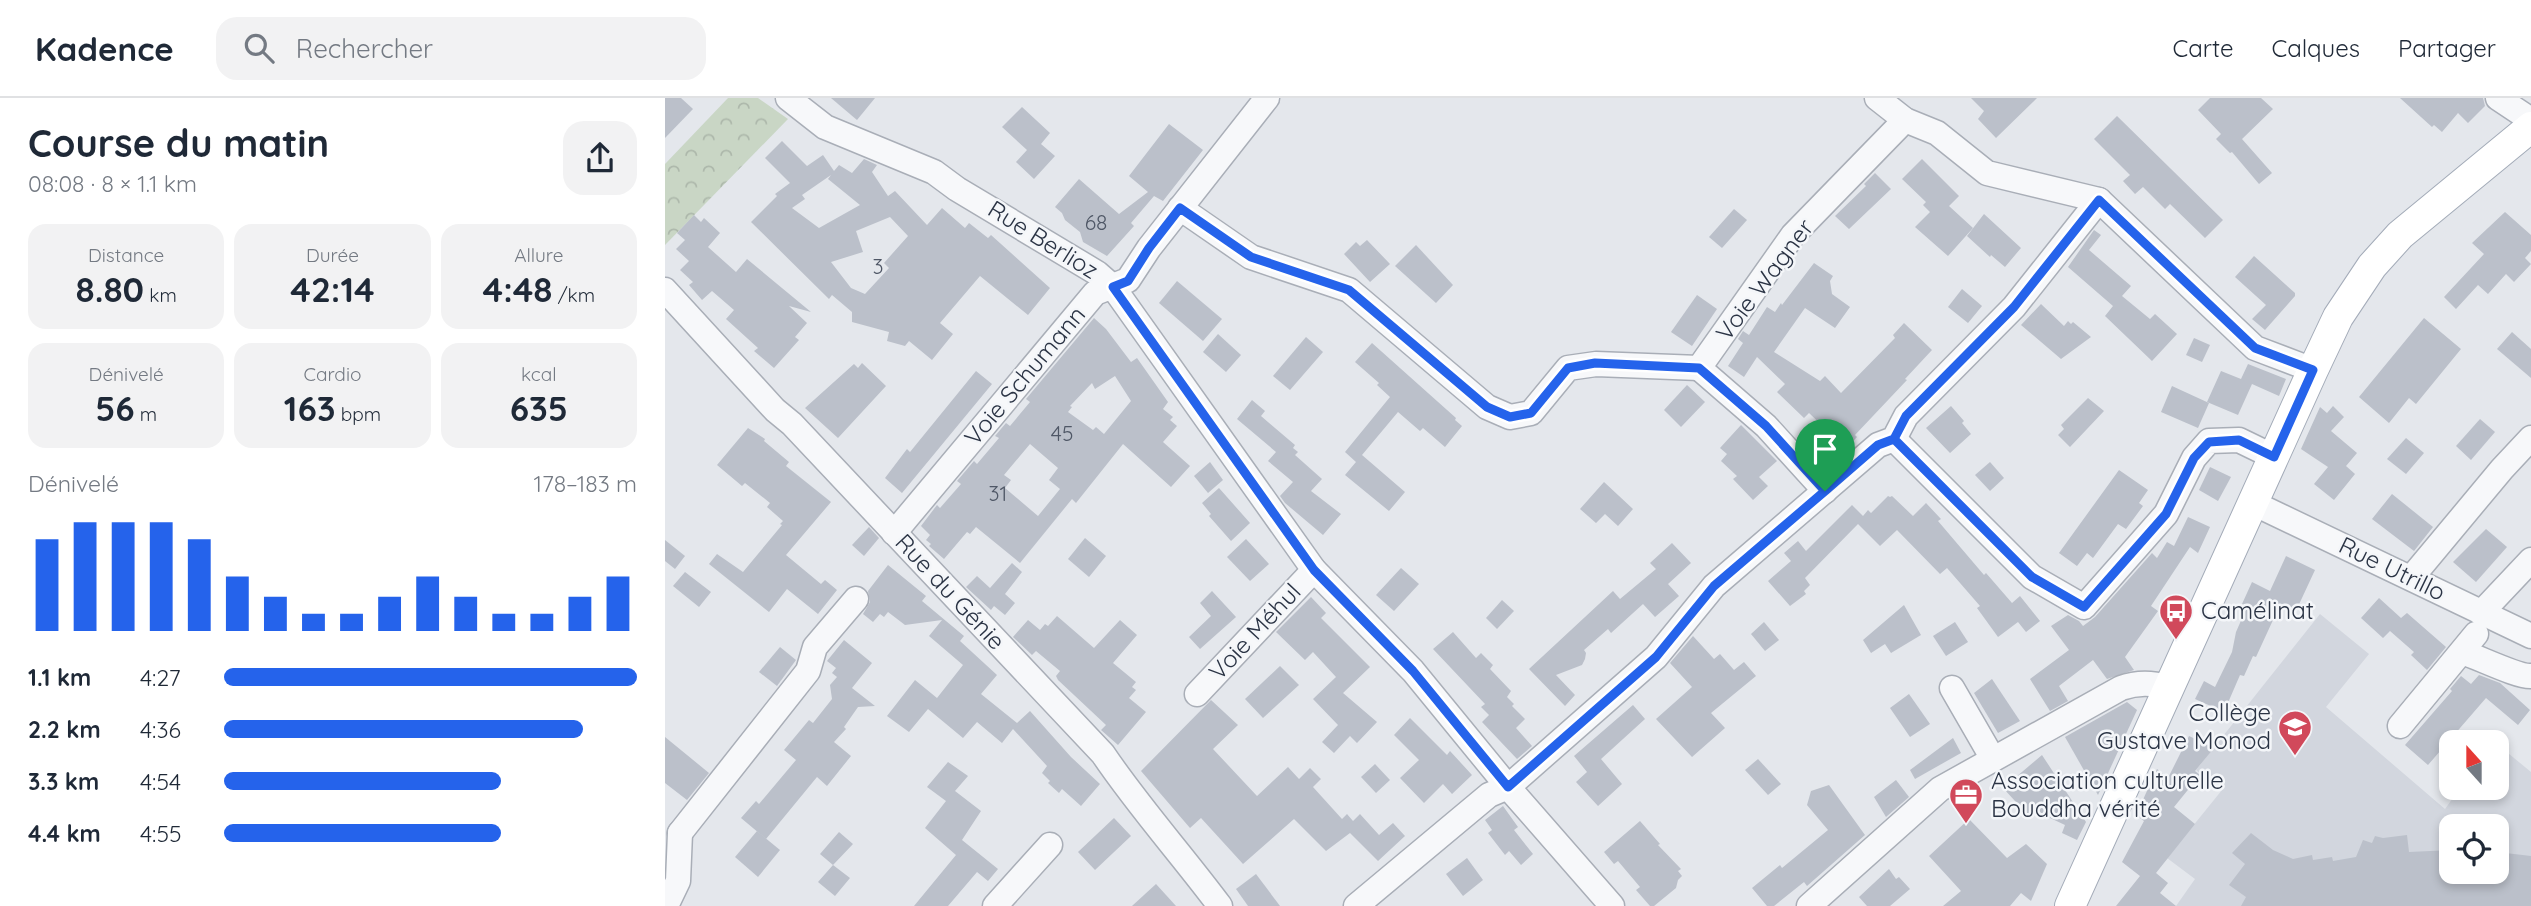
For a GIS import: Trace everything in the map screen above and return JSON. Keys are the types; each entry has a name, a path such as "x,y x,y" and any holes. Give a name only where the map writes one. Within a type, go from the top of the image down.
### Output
{"main road":[{"path":"2070,906 2338,317 2372,265 2400,234 2531,127"}],"street":[{"name":"Rue Berlioz","path":"788,98 825,127 934,172 957,189 1097,273 1113,287 1314,570 1413,671 1508,787 1612,906"},
{"name":"Voie Schumann","path":"894,533 1095,293 1128,281 1149,248 1267,98"},
{"path":"1877,98 1905,120 1937,133 1987,173 2099,200 2255,348 2313,370"},
{"path":"2498,98 2531,121"},
{"name":"Voie Wagner","path":"1699,368 1793,236 1905,120"},
{"path":"1356,906 1489,795 1508,787 1656,657 1714,586 1878,445 1894,439 1906,416 2014,307 2099,200"},
{"path":"1180,208 1251,257 1349,290 1487,407 1510,417 1531,413 1568,368 1595,363 1699,368 1766,426 1825,491"},
{"name":"Rue du Génie","path":"665,290 1103,754 1123,784 1220,906"},
{"path":"2412,578 2531,438"},
{"path":"1894,439 2032,577 2084,607 2166,514 2194,458 2209,442 2239,440 2274,457"},
{"name":"Rue Utrillo","path":"2253,503 2412,578 2473,633 2531,636"},
{"path":"2400,726 2531,560"},
{"name":"Voie Méhul","path":"1197,694 1314,570"},
{"path":"666,906 678,881 672,827 808,671 815,648 856,598"},
{"path":"2473,633 2484,659 2522,677 2531,676"},
{"path":"1809,906 1927,800 1993,759 2121,688 2132,684 2152,683 2169,687"},
{"path":"1952,688 1993,759"},
{"path":"995,906 1050,845"}],"shaded area":[{"name":"Collège Gustave Monod","path":"2320,614 2369,654 2326,707 2445,809 2451,800 2509,800 2509,754 2531,772 2531,906 2176,906 2195,879 2167,858 2222,790 2196,770"}],"green space":[{"path":"728,98 758,98 788,119 665,245 665,164"}],"building":[{"path":"665,98 681,98 693,109 665,138"},
{"path":"831,98 875,98 857,120"},
{"path":"1971,98 2037,98 1996,138 1978,119 1984,111"},
{"path":"2210,98 2261,98 2273,109 2242,139 2272,173 2259,184 2232,152 2216,139 2221,134 2198,110"},
{"path":"2400,98 2483,98 2485,106 2468,123 2458,113 2442,132 2434,125 2432,127"},
{"path":"1022,107 1050,133 1041,144 1055,156 1034,179 1016,162 1027,150 1002,127"},
{"path":"2117,116 2223,220 2205,238 2170,204 2165,209 2143,187 2135,194 2123,181 2130,175 2094,139"},
{"path":"1169,124 1203,150 1163,201 1154,196 1131,223 1134,226 1107,256 1083,242 1080,232 1065,220 1055,207 1079,179 1119,214 1148,192 1129,176"},
{"path":"782,141 807,166 823,155 834,171 839,165 852,173 864,159 877,165 872,172 888,196 895,191 927,225 942,208 965,228 969,223 988,238 991,235 1050,288 1028,315 980,276 940,323 953,334 932,360 909,341 905,346 887,341 889,332 852,322 852,312 832,295 829,299 751,222 777,196 775,194 790,183 765,158","holes":["831,175 828,179 860,205 819,228 792,208 805,199 802,195","890,217 908,236 884,263 889,268 865,294 851,288 831,262 863,252 856,231"]},
{"path":"1922,159 1959,196 1949,206 1973,228 1948,256 1915,227 1930,212 1923,205 1926,202 1902,179"},
{"path":"1875,173 1891,189 1849,229 1835,216 1866,186 1864,184"},
{"path":"1734,209 1747,220 1722,248 1709,237"},
{"path":"2505,212 2531,235 2531,251 2525,258 2531,264 2514,282 2506,274 2488,294 2478,285 2456,309 2444,297 2484,254 2472,243"},
{"path":"1984,214 2021,248 2005,267 1967,236"},
{"path":"694,215 701,222 704,218 720,233 708,247 736,272 747,259 811,312 789,306 807,323 795,337 799,340 774,368 754,351 758,348 726,319 734,310 712,291 702,300 689,285 693,282 680,270 689,261 676,249 685,240 677,233"},
{"path":"2094,230 2101,235 2089,250 2131,286 2122,296 2150,319 2155,314 2177,334 2152,361 2105,316 2113,306 2068,267"},
{"path":"1367,240 1390,264 1370,282 1344,254 1356,242 1360,246"},
{"path":"1416,245 1453,285 1436,303 1395,266"},
{"path":"2254,256 2295,293 2265,330 2252,319 2266,305 2235,277"},
{"path":"1814,263 1833,276 1830,281 1832,294 1850,307 1835,328 1805,308 1774,352 1820,381 1825,376 1841,393 1895,338 1893,335 1904,323 1932,350 1855,435 1857,437 1844,451 1809,413 1804,418 1777,392 1785,384 1757,357 1744,377 1728,366 1743,343 1738,339 1743,331 1749,335 1767,307 1775,312"},
{"path":"1177,281 1222,319 1203,341 1159,303"},
{"path":"1962,289 1982,306 1968,323 1948,307"},
{"path":"1697,295 1717,309 1692,346 1671,332"},
{"path":"2041,304 2064,326 2068,321 2071,324 2073,322 2091,337 2061,359 2021,325"},
{"path":"1094,318 1106,329 1131,362 1137,358 1168,402 1163,409 1173,417 1170,420 1177,426 1163,442 1190,466 1171,487 1123,444 1076,503 1072,499 1020,563 976,527 970,534 967,532 944,559 929,546 931,544 926,540 930,535 921,526 937,505 940,508 961,484 957,481 974,461 977,464 999,438 995,436 1006,423 1010,426 1030,402 1026,399","holes":["1115,376 1131,401 1104,434 1096,427 1093,430 1068,412 1072,407 1070,406 1092,383 1095,389","1030,444 1058,468 1049,480 1060,489 1038,516 1005,488 1011,480 1004,475"]},
{"path":"2424,318 2461,349 2416,404 2409,398 2389,423 2359,397"},
{"path":"2512,332 2531,349 2531,378 2497,349"},
{"path":"1218,334 1241,355 1226,372 1203,352"},
{"path":"1306,337 1323,352 1290,390 1273,376"},
{"path":"2194,338 2210,345 2202,362 2186,355"},
{"path":"1372,343 1462,426 1445,447 1398,412 1362,455 1405,492 1389,511 1345,475 1356,462 1345,452 1390,397 1377,385 1379,383 1355,362"},
{"path":"862,363 886,386 838,438 805,408 854,364 858,368"},
{"path":"2248,364 2286,379 2279,396 2252,384 2238,415 2207,402 2221,371 2241,379"},
{"path":"976,371 992,384 902,493 885,478 907,449 910,452"},
{"path":"1687,385 1705,402 1681,427 1664,410"},
{"path":"2172,386 2209,403 2198,428 2161,412"},
{"path":"2088,398 2104,411 2070,447 2058,435 2064,429 2061,425"},
{"path":"1252,400 1265,411 1261,416 1295,445 1293,448 1298,452 1295,455 1322,479 1311,491 1341,514 1323,535 1280,496 1293,482 1268,461 1276,452 1237,419"},
{"path":"1951,406 1971,434 1950,453 1926,428"},
{"path":"2333,406 2344,417 2331,431 2357,453 2346,466 2355,474 2334,500 2314,484 2328,467 2301,449 2320,407 2327,413"},
{"path":"2480,419 2495,432 2471,460 2456,446"},
{"path":"1741,425 1777,461 1759,477 1768,486 1753,500 1733,479 1737,476 1721,461 1727,454 1720,448"},
{"path":"748,428 765,439 764,441 789,462 786,466 831,502 786,555 821,584 825,580 837,590 818,614 787,589 769,612 709,564 717,554 743,572 782,525 780,524 783,521 767,507 770,503 745,483 742,486 717,465"},
{"path":"2406,438 2424,453 2406,474 2387,459"},
{"path":"1210,462 1223,480 1208,493 1194,476"},
{"path":"1990,462 2004,478 1990,491 1975,475"},
{"path":"2210,467 2231,477 2218,501 2199,490"},
{"path":"2119,470 2148,490 2139,503 2143,506 2126,529 2118,524 2093,558 2087,553 2077,566 2059,553"},
{"path":"1604,482 1633,509 1618,526 1605,514 1596,523 1580,509"},
{"path":"1219,488 1250,523 1231,541 1209,516 1211,514 1202,503"},
{"path":"2392,494 2433,527 2414,551 2372,519"},
{"path":"1888,496 1892,496 1913,516 1926,503 1984,575 1986,573 2012,603 2020,596 2040,621 2026,632 2018,622 1998,637 1977,608 1980,606 1947,568 1940,574 1897,530 1880,546 1858,524 1805,578 1810,585 1804,591 1806,594 1790,606 1768,581 1791,561 1784,553 1798,541 1806,551 1852,505 1863,516 1868,510 1871,513"},
{"path":"2188,517 2210,527 2198,553 2190,547 2151,606 2158,611 2125,657 2134,670 2107,679 2093,660 2059,686 2068,701 2050,711 2030,679 2069,650 2051,626 2068,615 2083,626 2095,617 2152,553 2157,558 2167,542 2174,546"},
{"path":"869,527 879,538 864,556 852,545"},
{"path":"2486,529 2507,547 2476,582 2453,562"},
{"path":"1085,538 1106,556 1089,577 1068,559"},
{"path":"1246,539 1269,564 1250,581 1227,557"},
{"path":"665,540 685,556 675,569 665,561"},
{"path":"1672,543 1691,563 1668,584 1679,596 1655,617 1643,604 1611,633 1608,629 1584,650 1586,653 1582,665 1556,675 1575,695 1565,706 1529,669 1613,591 1620,599 1656,569 1650,563"},
{"path":"2286,556 2315,570 2295,613 2279,607 2256,657 2253,656 2244,676 2240,675 2224,712 2195,699 2204,681 2215,687 2232,652 2236,632 2247,607 2242,604 2252,582 2270,591"},
{"path":"1012,563 1022,572 1005,594 1015,603 1005,615 994,606 991,610 966,587 977,576 990,588"},
{"path":"888,565 926,596 922,601 964,636 960,641 997,675 981,694 1017,723 1030,711 1071,757 1100,784 1081,806 1062,789 1059,793 1048,783 1050,781 1042,773 1047,766 1013,729 1002,743 977,722 963,738 928,709 909,732 887,716 915,680 937,698 963,665 929,636 942,620 905,625 888,612 884,617 880,614 873,622 863,614 870,602 868,591"},
{"path":"1401,568 1419,584 1394,611 1376,595"},
{"path":"685,572 711,592 699,607 673,586"},
{"path":"1212,591 1236,617 1200,649 1189,637 1211,616 1200,603"},
{"path":"1311,597 1326,613 1321,618 1370,667 1343,693 1377,722 1357,743 1350,736 1334,753 1322,742 1338,725 1313,699 1336,677 1313,652 1305,660 1276,632"},
{"path":"2379,598 2401,618 2407,613 2446,647 2427,670 2411,655 2414,652 2390,631 2383,638 2361,618"},
{"path":"1502,600 1514,611 1497,629 1486,618"},
{"path":"1904,605 1921,635 1891,653 1885,644 1871,653 1863,640"},
{"path":"1057,616 1094,648 1120,620 1137,635 1113,663 1136,682 1132,687 1136,690 1129,698 1146,712 1118,745 1101,730 1106,725 1058,680 1056,676 1060,671 1036,651 1032,655 1013,637 1028,620 1040,630"},
{"path":"1764,622 1779,640 1765,651 1751,634"},
{"path":"1955,622 1968,642 1946,656 1933,636"},
{"path":"1453,632 1476,658 1481,653 1493,665 1490,669 1511,691 1507,697 1525,719 1516,728 1532,746 1517,759 1482,722 1489,715 1481,707 1485,704 1433,649"},
{"path":"1693,636 1714,659 1720,654 1734,670 1744,662 1756,676 1711,713 1725,728 1692,757 1656,719 1692,687 1670,663"},
{"path":"844,640 872,663 852,688 875,706 858,707 844,727 846,729 834,742 851,756 827,786 817,777 766,839 741,818 756,801 759,804 796,760 784,750 809,720 813,723 832,699 830,685 837,677 832,673 836,668 827,661"},
{"path":"780,647 796,660 777,686 759,672"},
{"path":"1280,666 1299,685 1263,718 1245,699"},
{"path":"2479,675 2500,683 2530,710 2518,725 2486,698 2458,730 2439,730 2439,752 2428,765 2405,745 2452,691 2450,689 2461,676 2471,684"},
{"path":"1992,679 2020,721 1998,733 1974,693"},
{"path":"1909,694 1930,724 1910,737 1890,708"},
{"path":"1211,700 1238,725 1213,749 1257,796 1288,767 1299,779 1310,768 1321,779 1313,787 1342,819 1347,814 1353,821 1360,814 1379,835 1393,823 1405,836 1378,861 1350,833 1326,851 1294,819 1243,864 1201,818 1190,828 1141,771"},
{"path":"2127,702 2137,710 2098,795 2065,737"},
{"path":"1633,705 1645,719 1601,759 1622,784 1598,806 1576,782 1587,772 1574,756"},
{"path":"1410,718 1447,755 1450,751 1472,775 1452,794 1443,784 1424,803 1400,778 1419,760 1394,735"},
{"path":"2189,736 2214,748 2195,771 2200,775 2174,807 2195,824 2156,873 2168,883 2160,893 2176,906 2116,906 2140,876 2122,862 2144,821 2136,815 2157,769 2168,778"},
{"path":"665,737 709,773 687,800 665,783"},
{"path":"1953,738 1961,753 1915,779 1910,770"},
{"path":"2042,755 2086,822 2077,840 2062,833 2065,825 2033,810 2027,814 2003,788"},
{"path":"1758,759 1781,784 1768,795 1745,770"},
{"path":"948,762 968,776 955,791 981,811 962,840 998,869 988,881 977,872 948,906 914,906 956,855 925,828 946,801 927,787"},
{"path":"1375,764 1390,780 1376,793 1361,777"},
{"path":"1896,780 1909,797 1886,817 1874,797"},
{"path":"1829,785 1865,835 1807,886 1804,882 1774,906 1767,906 1752,888 1780,865 1782,868 1828,830 1807,805 1811,791"},
{"path":"1503,806 1518,827 1514,830 1533,854 1521,865 1509,851 1505,855 1488,833 1492,830 1485,820"},
{"path":"1114,818 1131,836 1095,870 1078,852"},
{"path":"1969,819 2007,858 2026,844 2047,864 2031,901 2021,893 2010,906 1943,906 1961,891 1929,856"},
{"path":"1640,821 1681,869 1678,871 1682,876 1676,888 1654,906 1650,906 1636,890 1640,887 1618,861 1614,864 1604,852"},
{"path":"757,831 780,850 758,877 735,857"},
{"path":"839,832 853,844 833,865 820,854"},
{"path":"2251,833 2273,850 2293,859 2312,855 2313,860 2332,857 2333,861 2356,857 2363,840 2372,843 2375,836 2383,838 2407,835 2409,852 2439,851 2439,884 2509,884 2509,853 2531,856 2531,906 2241,906 2246,897 2229,885 2245,864 2232,853"},
{"path":"1467,858 1483,880 1463,896 1446,874"},
{"path":"833,865 850,878 835,896 818,882"},
{"path":"1889,869 1896,879 1899,877 1910,889 1890,906 1867,906 1859,897"},
{"path":"1256,874 1280,906 1248,906 1236,889"},
{"path":"1156,884 1176,906 1132,906"}],"place":[{"name":"Camélinat","path":"2176,641"},
{"name":"Collège Gustave Monod","path":"2295,757"},
{"name":"Association culturelle Bouddha vérité","path":"1966,825"}],"route":[{"path":"1825,491 1714,586 1656,657 1508,787 1413,671 1314,570 1113,287 1128,281 1180,208 1251,257 1349,290 1487,407 1510,417 1531,413 1568,368 1595,363 1699,368 1766,426 1825,491 1878,445 1894,439 2032,577 2084,607 2166,514 2194,458 2209,442 2239,440 2274,457 2313,370 2255,348 2099,200 2014,307 1906,416 1894,439 1884,443 1878,445 1825,491"}]}
